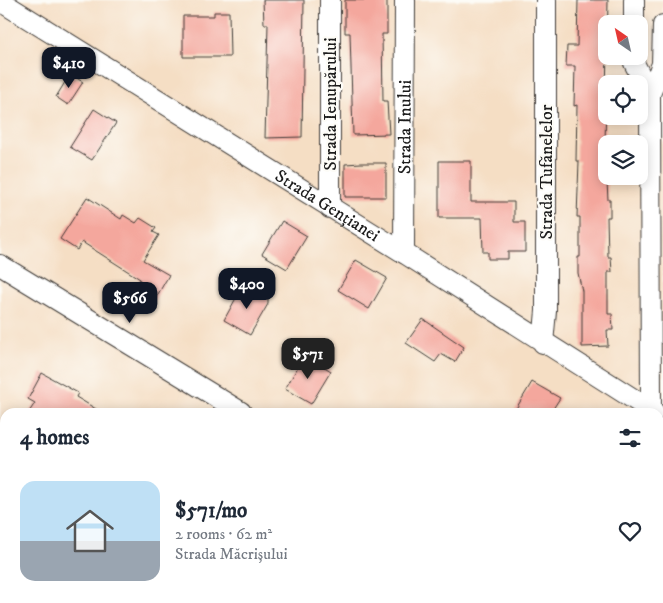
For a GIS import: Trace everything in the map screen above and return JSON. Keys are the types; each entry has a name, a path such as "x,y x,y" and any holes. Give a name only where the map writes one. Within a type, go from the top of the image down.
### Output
{"street":[{"name":"Strada Ienupărului","path":"330,0 330,208"},
{"name":"Strada Inului","path":"404,253 405,0"},
{"name":"Strada Tufănelelor","path":"543,343 546,311 546,0"},
{"path":"634,0 634,15"},
{"name":"Strada Gențianei","path":"0,2 404,253 647,408"},
{"path":"657,408 650,94 662,64 663,25"},
{"path":"635,65 650,94"},
{"path":"0,265 234,408"}],"building":[{"path":"263,0 304,0 302,137 265,138 268,24 264,24"},
{"path":"345,0 387,0 387,34 382,34 383,101 387,101 389,134 353,135 350,33 345,33"},
{"path":"578,0 608,0 608,15 598,15 598,65 607,65 606,75 598,75 598,125 605,125 605,135 598,135 598,185 607,185 608,200 610,200 610,217 607,217 608,257 611,257 612,272 608,272 608,314 612,314 613,330 607,330 608,346 582,347 582,291 578,273 580,217 577,217 579,161 576,161 577,105 574,106 575,66 566,66 567,46 577,46"},
{"path":"214,12 229,12 230,57 183,57 183,16 214,16"},
{"path":"70,74 83,82 68,105 56,97"},
{"path":"94,109 116,123 92,160 70,147"},
{"path":"439,161 471,161 471,202 514,202 514,222 525,222 525,252 508,252 508,259 488,259 488,252 483,252 482,218 439,218"},
{"path":"386,163 386,197 345,197 345,164"},
{"path":"87,197 121,219 123,215 136,223 140,218 156,228 153,232 159,235 143,260 169,275 154,301 134,290 140,279 82,242 77,250 60,239"},
{"path":"282,221 307,236 287,269 262,254"},
{"path":"356,260 387,278 369,309 338,290"},
{"path":"248,285 268,297 268,304 250,335 224,320 241,289 245,291"},
{"path":"423,319 464,347 455,362 441,354 435,362 406,343"},
{"path":"305,355 331,371 311,404 285,389"},
{"path":"42,373 78,393 76,397 94,408 32,408 35,403 28,399"},
{"path":"532,382 560,398 554,408 516,408"}]}
